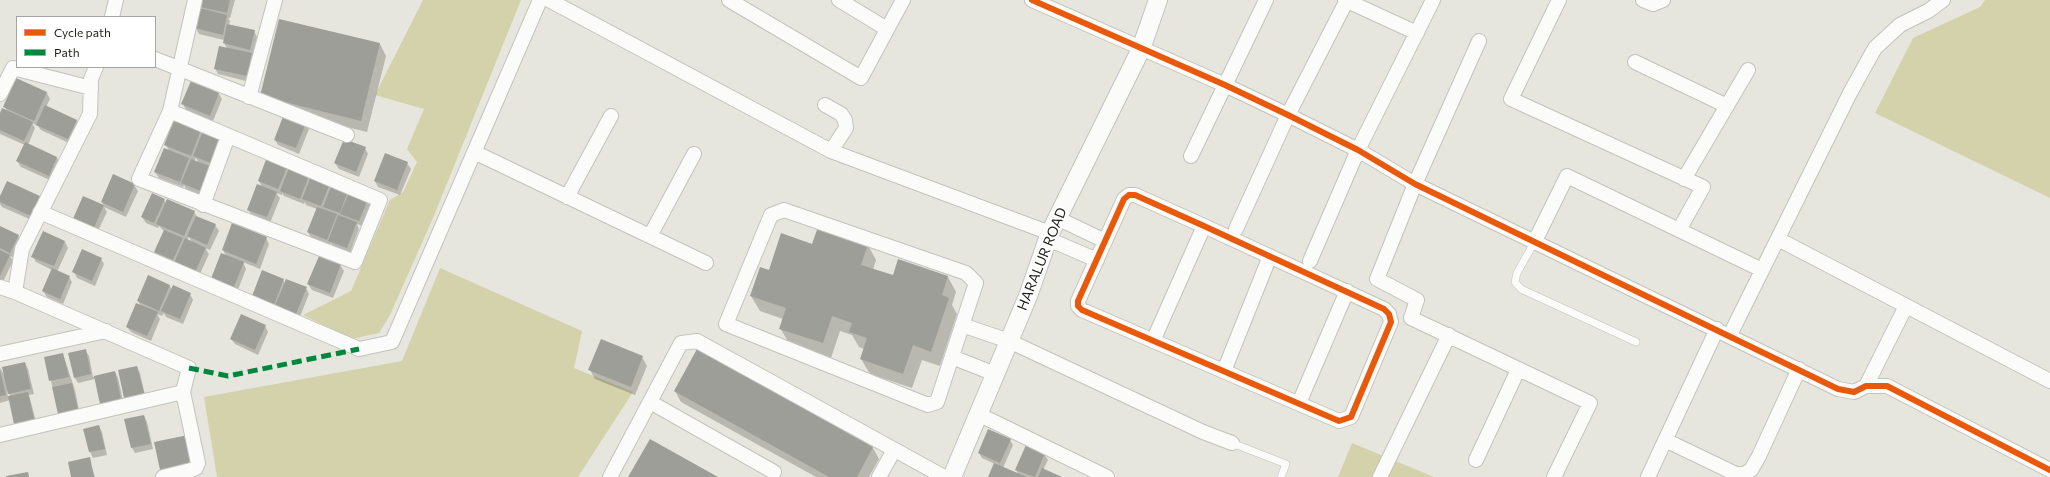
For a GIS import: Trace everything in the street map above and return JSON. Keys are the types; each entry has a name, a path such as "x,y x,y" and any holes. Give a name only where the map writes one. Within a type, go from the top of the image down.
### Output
{"street":[{"path":"112,16 116,0"},
{"path":"170,111 380,200 355,262 203,205 139,179 170,111 178,69 195,0"},
{"path":"249,97 275,0"},
{"path":"40,212 359,349 392,342 540,0"},
{"path":"549,0 831,152 1052,230 1105,241"},
{"path":"729,0 861,78 903,0"},
{"path":"839,0 887,29"},
{"path":"1032,0 1226,85 1288,114 1358,150 1415,184 1730,335 1838,389 1854,392 1866,386 1887,386 2050,470"},
{"name":"HARALUR ROAD","path":"952,477 1028,296 1052,230 1141,49 1158,0"},
{"path":"1191,156 1266,0"},
{"path":"1236,228 1288,114 1346,0 1416,33"},
{"path":"1310,261 1358,150 1433,0"},
{"path":"1560,0 1511,99 1703,187 1679,230"},
{"path":"1643,0 1653,4 1663,0"},
{"path":"1730,335 1850,93 1875,48 1900,25 1928,12 1943,0"},
{"path":"1479,41 1415,184 1377,279 1417,300 1411,318 1590,404 1554,477"},
{"path":"156,59 347,135"},
{"path":"1635,62 1727,106"},
{"path":"0,94 13,68 91,88"},
{"path":"15,292 22,249 90,114 91,79 96,68"},
{"path":"1684,179 1748,70"},
{"path":"825,105 841,114 846,120 846,128 831,152"},
{"path":"567,197 611,116"},
{"path":"203,205 228,136"},
{"path":"474,152 706,263"},
{"path":"650,236 694,154"},
{"path":"1534,241 1568,176 1762,270"},
{"path":"1129,195 1135,195 1384,309 1389,314 1391,322 1351,417 1339,421 1082,310 1078,306 1078,301 1105,241 1124,199 1129,195"},
{"path":"784,210 966,273 976,283 952,357 937,402 928,405 726,324 771,215 784,210"},
{"path":"1154,341 1204,226"},
{"path":"1052,230 1097,260"},
{"path":"1778,239 2050,381"},
{"path":"1224,371 1270,256"},
{"path":"0,287 15,292 189,368 183,392 198,463 196,468 163,477"},
{"path":"1299,403 1347,291"},
{"path":"1866,386 1906,306"},
{"path":"962,325 1009,340 1203,432 1232,443"},
{"path":"1648,477 1717,329"},
{"path":"0,354 106,331"},
{"path":"1380,477 1449,335"},
{"path":"610,477 681,343 697,341 944,477"},
{"path":"952,357 995,374"},
{"path":"1476,460 1518,370"},
{"path":"1665,440 1736,474 1744,474 1751,470 1759,456 1799,370"},
{"path":"0,435 183,392"},
{"path":"650,402 774,472"},
{"path":"978,414 1107,477"},
{"path":"879,477 894,450"}],"lane":[{"path":"1534,241 1517,273 1515,282 1521,289 1636,342"},
{"path":"1232,443 1286,464 1281,477"}],"shaded area":[{"path":"423,0 521,0 433,218 390,315 379,333 352,339 303,315 351,291 390,200 403,192 417,162 407,149 424,109 375,95"},
{"path":"1985,0 2050,0 2050,198 1875,113 1913,38 1980,7"},
{"path":"440,268 582,331 574,368 633,392 578,477 217,477 204,397 402,361"},
{"path":"1352,443 1434,477 1338,477"}],"building":[{"path":"202,0 230,0 227,13 200,7"},
{"path":"200,8 227,15 223,35 195,28"},
{"path":"279,19 380,43 361,121 260,96"},
{"path":"227,24 255,30 250,50 223,43"},
{"path":"219,46 252,53 247,76 214,69"},
{"path":"16,78 47,92 34,121 3,107"},
{"path":"191,81 219,93 210,116 181,104"},
{"path":"45,105 77,120 68,139 36,125"},
{"path":"2,108 33,122 24,141 0,130 0,113"},
{"path":"284,114 306,123 296,148 274,140"},
{"path":"174,120 201,130 191,156 164,145"},
{"path":"203,131 226,140 216,165 193,156"},
{"path":"344,139 366,147 356,172 334,163"},
{"path":"25,142 57,157 49,176 16,161"},
{"path":"164,148 189,158 180,182 154,172"},
{"path":"385,153 408,162 397,190 374,181"},
{"path":"267,157 288,165 278,189 258,181"},
{"path":"191,159 215,168 205,193 181,183"},
{"path":"290,165 310,173 300,199 280,191"},
{"path":"113,174 135,184 123,212 101,202"},
{"path":"312,174 331,181 321,206 302,199"},
{"path":"7,181 40,196 31,216 0,202 0,196"},
{"path":"333,182 349,188 340,213 323,207"},
{"path":"257,184 277,192 267,217 247,210"},
{"path":"350,190 369,197 359,221 340,214"},
{"path":"152,193 165,199 154,223 141,217"},
{"path":"83,196 104,205 93,230 72,221"},
{"path":"167,199 195,211 184,236 156,224"},
{"path":"317,207 337,214 327,240 307,232"},
{"path":"338,215 357,222 347,248 328,241"},
{"path":"196,216 216,224 207,245 187,236"},
{"path":"232,223 267,237 256,264 222,250"},
{"path":"0,226 19,235 10,253 0,248"},
{"path":"818,227 868,244 861,265 893,275 898,259 948,276 942,295 949,298 931,352 913,345 903,374 860,359 867,338 849,332 852,323 832,316 823,343 779,329 786,308 750,296 760,267 769,270 781,233 812,244"},
{"path":"164,230 183,238 173,260 154,252"},
{"path":"43,231 65,241 54,266 31,257"},
{"path":"185,238 206,248 195,272 174,263"},
{"path":"82,249 102,258 92,281 72,272"},
{"path":"0,250 10,255 0,276"},
{"path":"221,253 244,262 233,289 210,281"},
{"path":"319,256 341,264 330,293 307,284"},
{"path":"52,268 70,276 60,299 42,291"},
{"path":"262,270 284,279 274,305 252,296"},
{"path":"148,275 170,285 159,311 137,301"},
{"path":"286,279 307,287 296,314 275,306"},
{"path":"173,285 191,293 180,319 161,311"},
{"path":"136,303 158,312 147,336 126,327"},
{"path":"241,314 266,325 255,350 230,339"},
{"path":"601,339 643,356 631,387 588,370"},
{"path":"86,349 91,374 74,378 68,353"},
{"path":"697,349 873,447 857,477 829,477 674,391"},
{"path":"63,353 69,377 49,381 44,357"},
{"path":"25,362 31,389 8,394 2,367"},
{"path":"137,366 144,393 124,398 118,370"},
{"path":"0,370 6,395 0,396"},
{"path":"115,371 121,399 100,404 94,376"},
{"path":"72,383 78,409 58,414 52,387"},
{"path":"28,392 34,419 14,424 8,396"},
{"path":"144,415 151,444 131,448 124,419"},
{"path":"99,425 105,449 89,452 83,429"},
{"path":"988,429 1011,439 1000,463 978,453"},
{"path":"188,435 194,462 160,470 154,442"},
{"path":"650,439 718,477 628,477"},
{"path":"1026,445 1045,453 1035,477 1015,470"},
{"path":"90,457 94,477 71,477 68,462"},
{"path":"994,463 1027,477 988,477"},
{"path":"1042,468 1062,477 1038,477"},
{"path":"28,472 29,477 6,477 6,476"}],"marked path":[{"path":"189,368 228,376 359,349"}],"cycle path":[{"path":"1032,0 1225,85 1288,115 1358,150 1415,184 1838,389 1854,392 1866,386 1887,386 2050,470"},
{"path":"1129,195 1135,195 1384,309 1389,314 1391,322 1351,417 1339,421 1082,310 1078,306 1078,301 1124,199 1129,195"}]}
